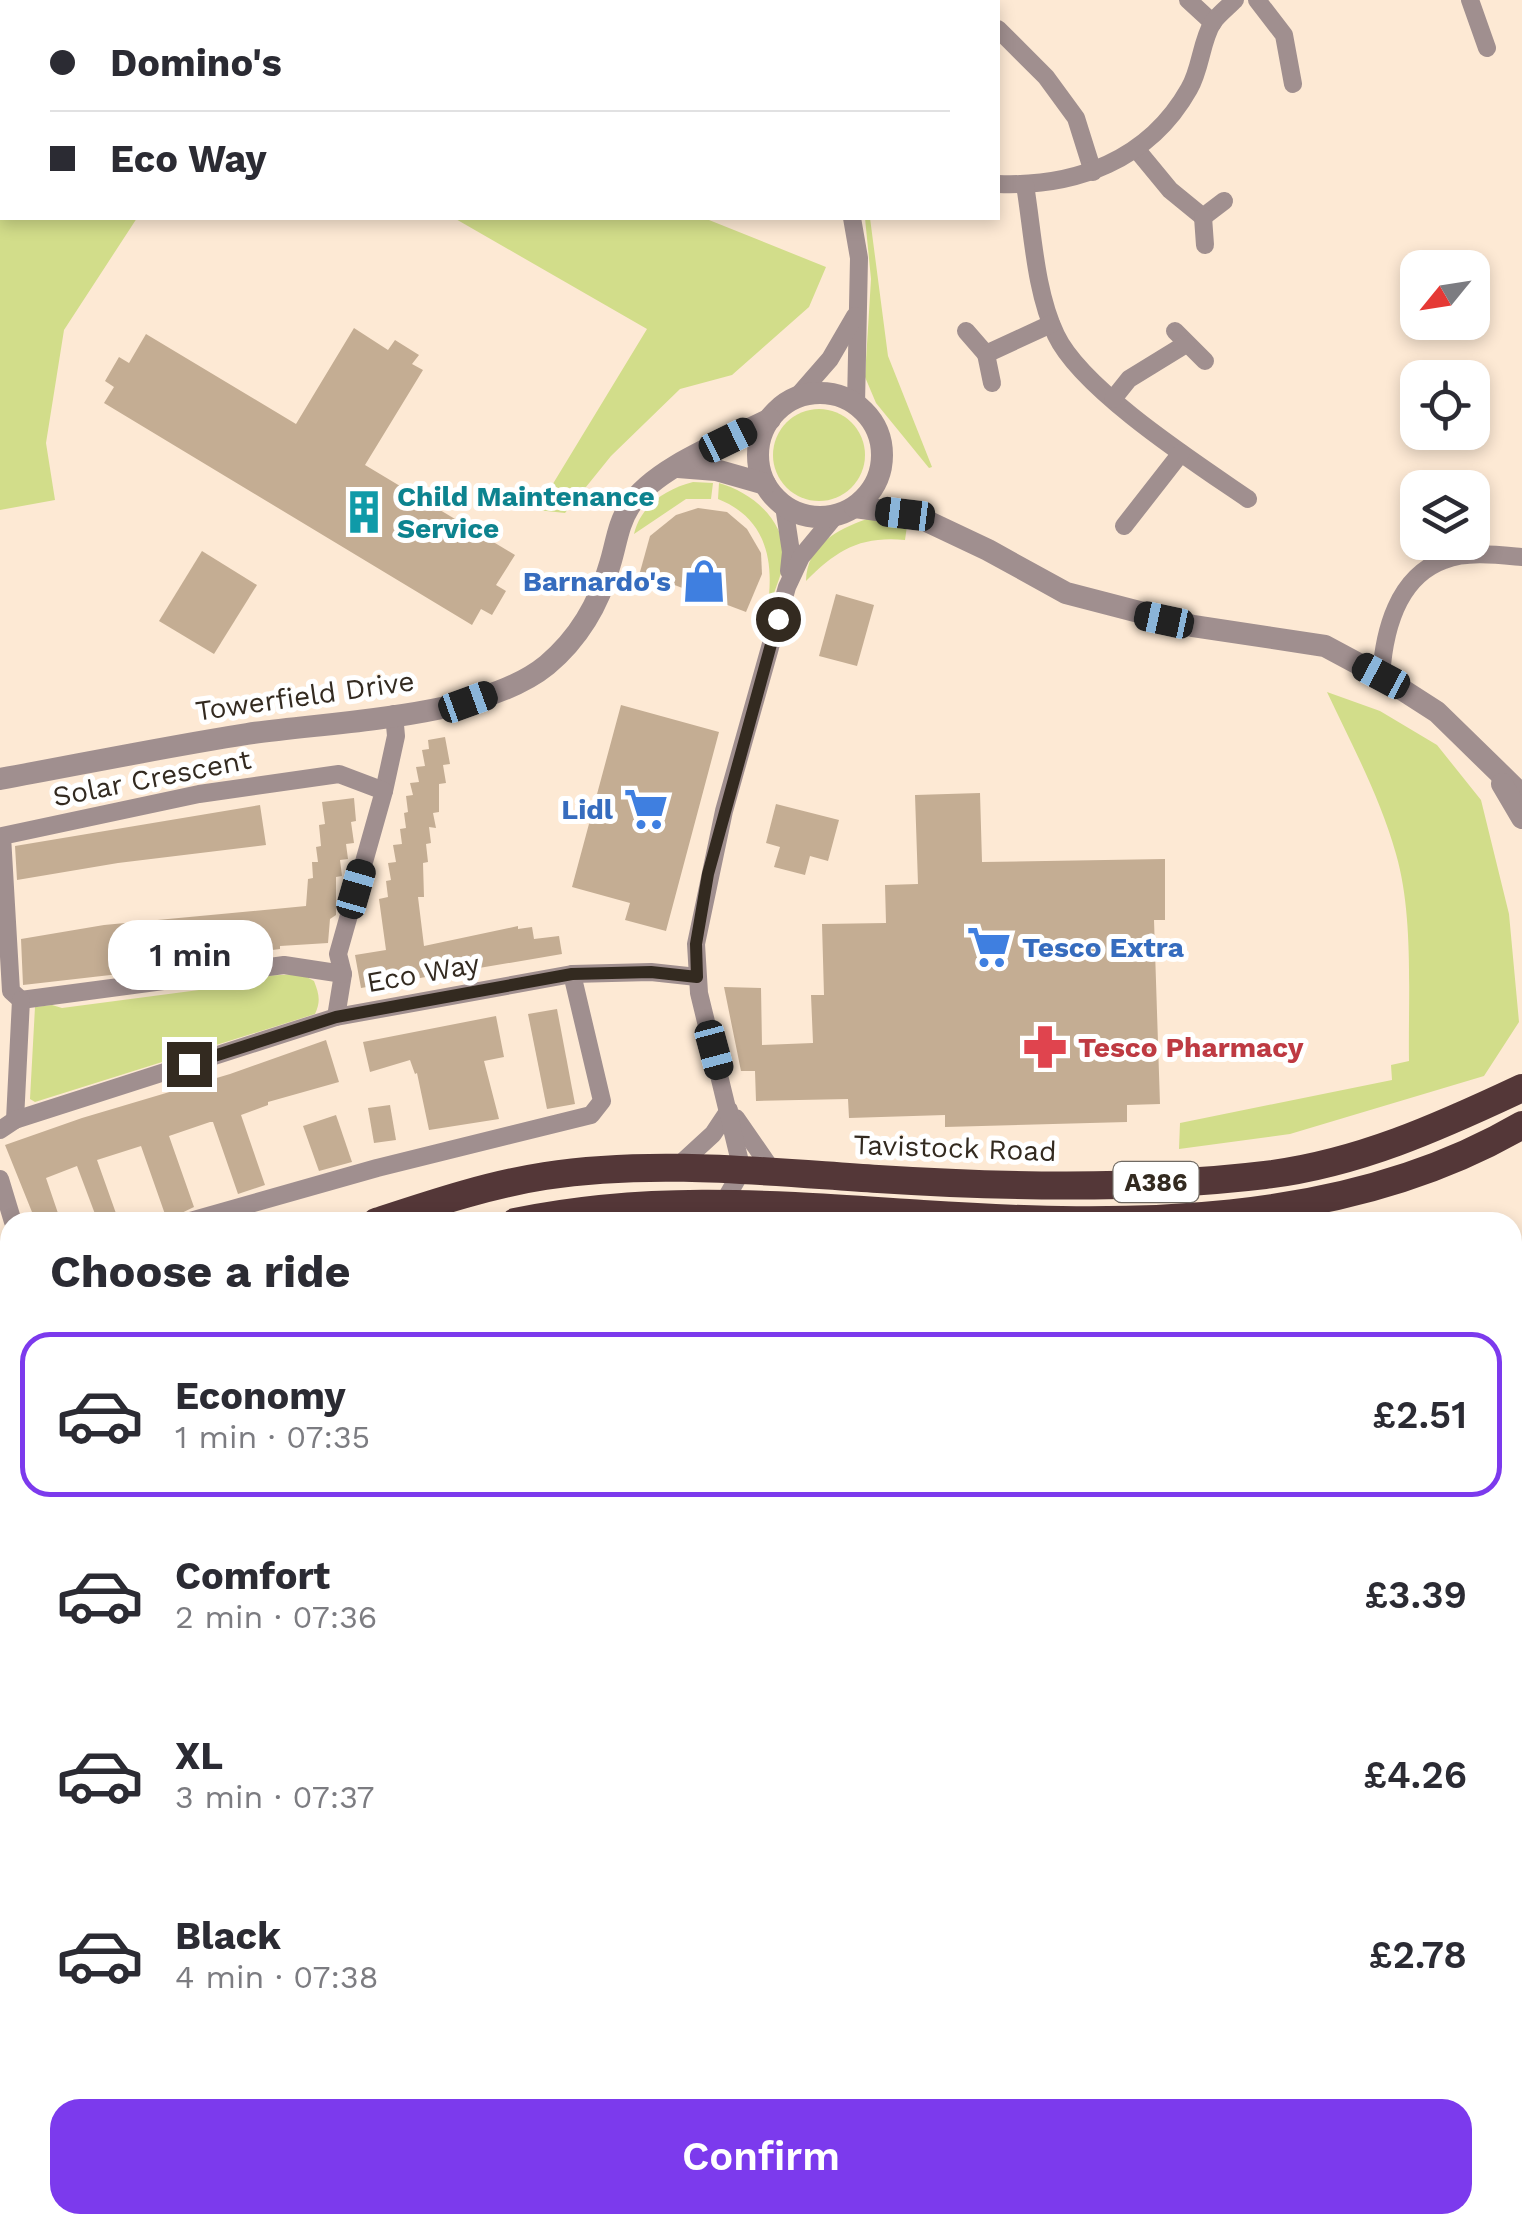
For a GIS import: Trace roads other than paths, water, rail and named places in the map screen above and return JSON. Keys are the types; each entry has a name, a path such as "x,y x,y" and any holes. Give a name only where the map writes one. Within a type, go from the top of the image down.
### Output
{"highway":[{"name":"Tavistock Road","path":"407,1212 543,1176 595,1170 742,1170 1042,1186 1265,1175 1355,1157 1430,1131 1522,1088"},
{"name":"A386","path":"1237,1212 1345,1194 1417,1173 1522,1124"},
{"name":"A386","path":"579,1212 630,1204 724,1202 933,1212"}],"street":[{"path":"1188,0 1213,23"},
{"path":"1000,184 1025,185 1093,172 1137,150 1190,88 1213,23 1235,0"},
{"path":"1257,0 1284,35 1292,84"},
{"path":"1470,0 1487,48"},
{"path":"1000,32 1046,77 1076,118 1093,172"},
{"path":"1137,150 1170,190 1203,217 1205,245"},
{"path":"1025,185 1051,324 1059,341 1113,399 1248,500"},
{"path":"1203,217 1224,201"},
{"path":"852,220 859,258 856,404"},
{"path":"855,316 830,359 796,398 770,419 758,451 765,484 784,506 812,517 845,512 914,515 1066,593 1192,626 1325,646 1436,712 1522,795"},
{"path":"986,354 1051,324"},
{"path":"966,331 986,354 992,384"},
{"path":"1113,399 1129,380 1180,338 1205,361"},
{"path":"787,586 801,557 874,487 883,461 879,434 870,417 856,404 827,393 796,398"},
{"name":"Towerfield Drive","path":"0,780 248,734 468,702 516,684 546,666 592,614 620,527 630,505 646,488 678,466 770,419"},
{"path":"1124,526 1181,453"},
{"path":"678,466 716,470 765,484"},
{"path":"724,1202 742,1170 697,977 696,944 708,874 787,586 791,552 784,506"},
{"path":"1381,676 1383,639 1396,606 1416,578 1445,559 1494,554 1522,557"},
{"path":"336,1017 342,974 338,954 384,791 396,736 394,714"},
{"path":"1490,764 1522,818"},
{"name":"Solar Crescent","path":"21,1000 11,991 2,836 200,794 339,774 384,791"},
{"path":"5,1126 21,1000 284,965 342,974"},
{"name":"Eco Way","path":"5,1126 336,1017 572,974 651,972 697,977"},
{"path":"221,1212 376,1168 591,1115 602,1101 572,974"},
{"path":"676,1168 713,1134 730,1110"},
{"path":"730,1110 774,1172"},
{"path":"0,1179 10,1212"}],"place":[{"name":"Child Maintenance Service","path":"364,512"},
{"name":"Barnardo's","path":"704,581"},
{"name":"Lidl","path":"646,809"},
{"name":"Tesco Extra","path":"989,947"},
{"name":"Tesco Pharmacy","path":"1045,1047"}]}
